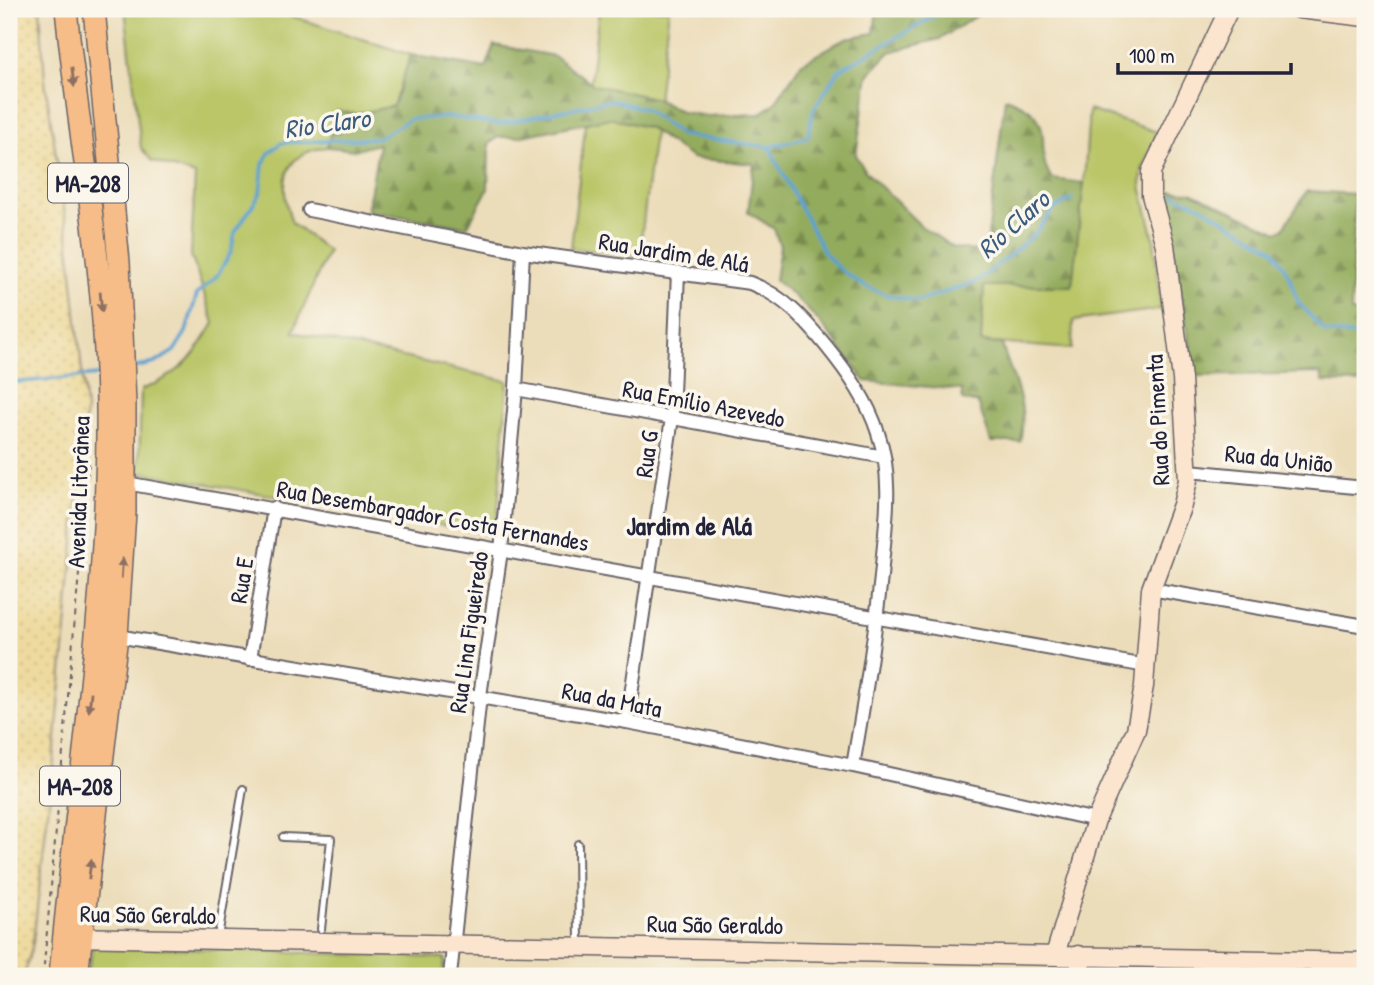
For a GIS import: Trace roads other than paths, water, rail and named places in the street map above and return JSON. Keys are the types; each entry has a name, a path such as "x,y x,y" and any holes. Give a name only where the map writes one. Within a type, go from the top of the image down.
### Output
{"main road":[{"name":"Avenida Litorânea","path":"66,9 91,204 115,358"},
{"name":"Avenida Litorânea","path":"60,976 73,937 126,482 116,405 114,200 94,9"},
{"name":"Avenida Litorânea","path":"107,635 106,435 116,405"},
{"name":"Avenida Litorânea","path":"73,937 77,976"}],"street":[{"name":"Avenida Litorânea","path":"97,38 100,9"},
{"name":"Rua do Pimenta","path":"1055,955 1096,820 1136,730 1146,666 1151,589 1182,505 1189,471 1182,379 1168,264 1150,184 1155,160 1228,9"},
{"path":"1299,9 1365,18"},
{"path":"1360,9 1365,9"},
{"name":"Rua Jardim de Alá","path":"309,211 523,252 750,283 782,298 798,313 854,384 878,434 884,457 887,510 878,618 853,766"},
{"name":"Rua Lina Figueiredo","path":"450,976 480,696 501,551 516,389 523,252"},
{"name":"Rua G","path":"627,722 651,575 671,418 678,272"},
{"name":"Rua Emílio Azevedo","path":"516,389 884,457"},
{"name":"Rua da União","path":"1189,471 1365,488"},
{"name":"Rua Desembargador Costa Fernandes","path":"126,482 1146,666"},
{"name":"Rua E","path":"250,659 274,508"},
{"path":"1151,589 1365,626"},
{"name":"Rua da Mata","path":"107,635 627,722 853,766 1096,820"},
{"name":"Rua São Geraldo","path":"73,937 321,935 453,945 1365,962"},
{"path":"1078,955 1082,976"}],"lane":[{"path":"218,935 243,789"},
{"path":"283,837 331,839 321,935"},
{"path":"578,844 579,947"}],"waterway":[{"name":"Rio Claro","path":"129,369 155,363 174,351 186,332 197,294 217,276 231,252 235,232 260,194 263,164 269,153 281,143 378,138 410,119 451,117 499,124 611,100 645,109 681,135 769,147 808,137 813,110 839,70 947,9"},
{"name":"Rio Claro","path":"769,147 824,252 837,267 862,285 887,295 919,301 978,281 1034,235 1054,209 1072,199"},
{"path":"1174,195 1201,206 1274,250 1289,276 1298,302 1325,332 1365,337"},
{"name":"Rio Claro","path":"9,383 98,375"}],"district":[{"name":"Jardim de Alá","path":"689,525"}]}
